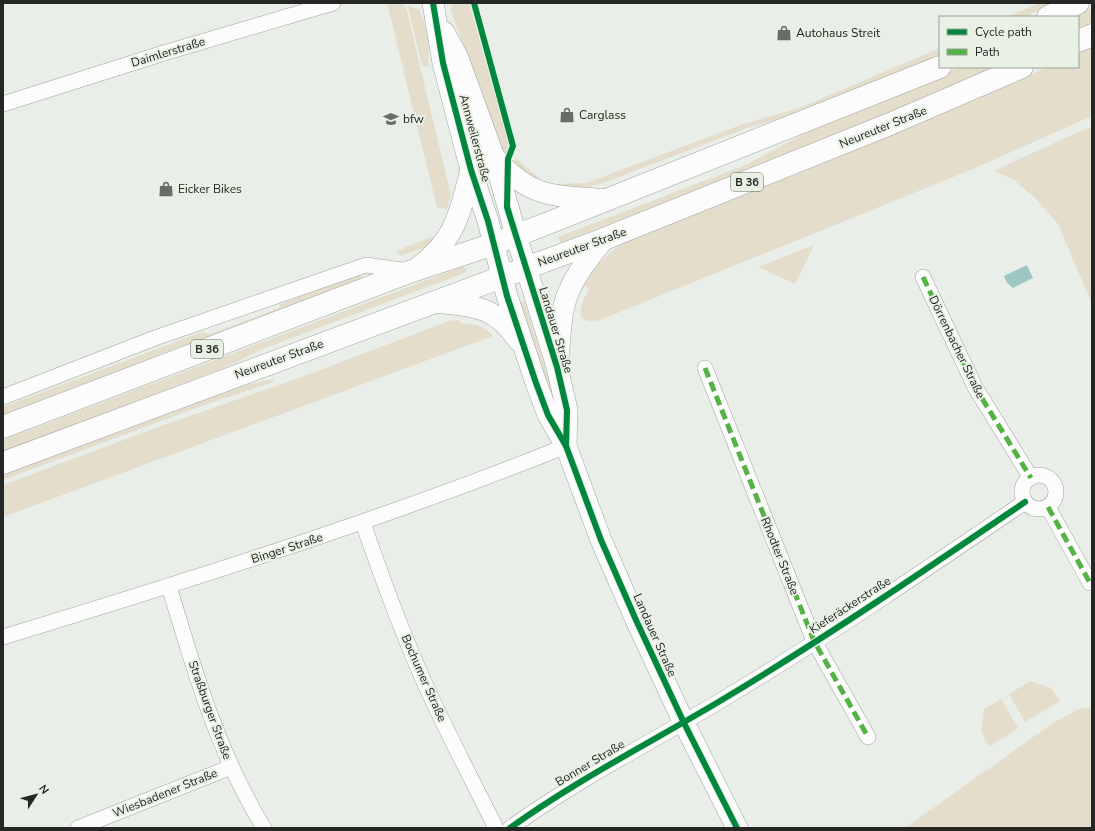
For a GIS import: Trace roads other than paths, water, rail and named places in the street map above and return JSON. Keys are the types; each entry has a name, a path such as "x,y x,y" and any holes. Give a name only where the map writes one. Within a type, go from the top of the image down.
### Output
{"main road":[{"path":"1050,16 1078,3"},
{"path":"1079,41 1092,35"},
{"name":"B 36","path":"3,427 412,271 494,244 939,67"},
{"name":"Neureuter Straße","path":"3,463 604,239 910,116 1020,68"}],"street":[{"name":"Daimlerstraße","path":"3,104 164,53 333,3"},
{"name":"Annweilerstraße","path":"434,10 458,58 494,157 526,268"},
{"name":"Annweilerstraße","path":"434,10 443,63 471,170 494,244 502,276"},
{"path":"494,157 517,180 543,193 607,200"},
{"path":"3,397 155,338 366,265 412,271 429,260 442,246 454,228 471,170"},
{"path":"557,368 564,311 568,294 584,265 604,239"},
{"name":"Landauer Straße","path":"526,268 557,368 567,410 566,446"},
{"name":"Landauer Straße","path":"502,276 525,350 548,415 566,446 601,540 684,723 737,828"},
{"name":"Dörrenbacher Straße","path":"923,277 975,387 1031,478"},
{"path":"435,302 474,306 496,315 513,332 525,350"},
{"name":"Rhodter Straße","path":"705,368 814,641 868,737"},
{"name":"Binger Straße","path":"3,637 169,586 363,523 566,446"},
{"path":"1044,476 1053,483 1056,496 1048,507 1036,509 1025,502 1023,489 1031,478 1044,476"},
{"name":"Kieferäckerstraße","path":"684,723 743,688 1025,502"},
{"path":"1048,507 1090,583"},
{"name":"Bochumer Straße","path":"363,523 392,607 430,695 496,828"},
{"name":"Straßburger Straße","path":"169,586 204,700 230,767 264,828"},
{"name":"Bonner Straße","path":"510,828 559,794 605,766 684,723"},
{"name":"Wiesbadener Straße","path":"81,827 230,767"}],"water":[{"path":"1027,265 1033,278 1013,288 1007,283 1004,276"}],"place":[{"name":"Autohaus Streit","path":"784,33"},
{"name":"Carglass","path":"567,115"},
{"name":"bfw","path":"391,119"},
{"name":"Eicker Bikes","path":"166,189"}]}
